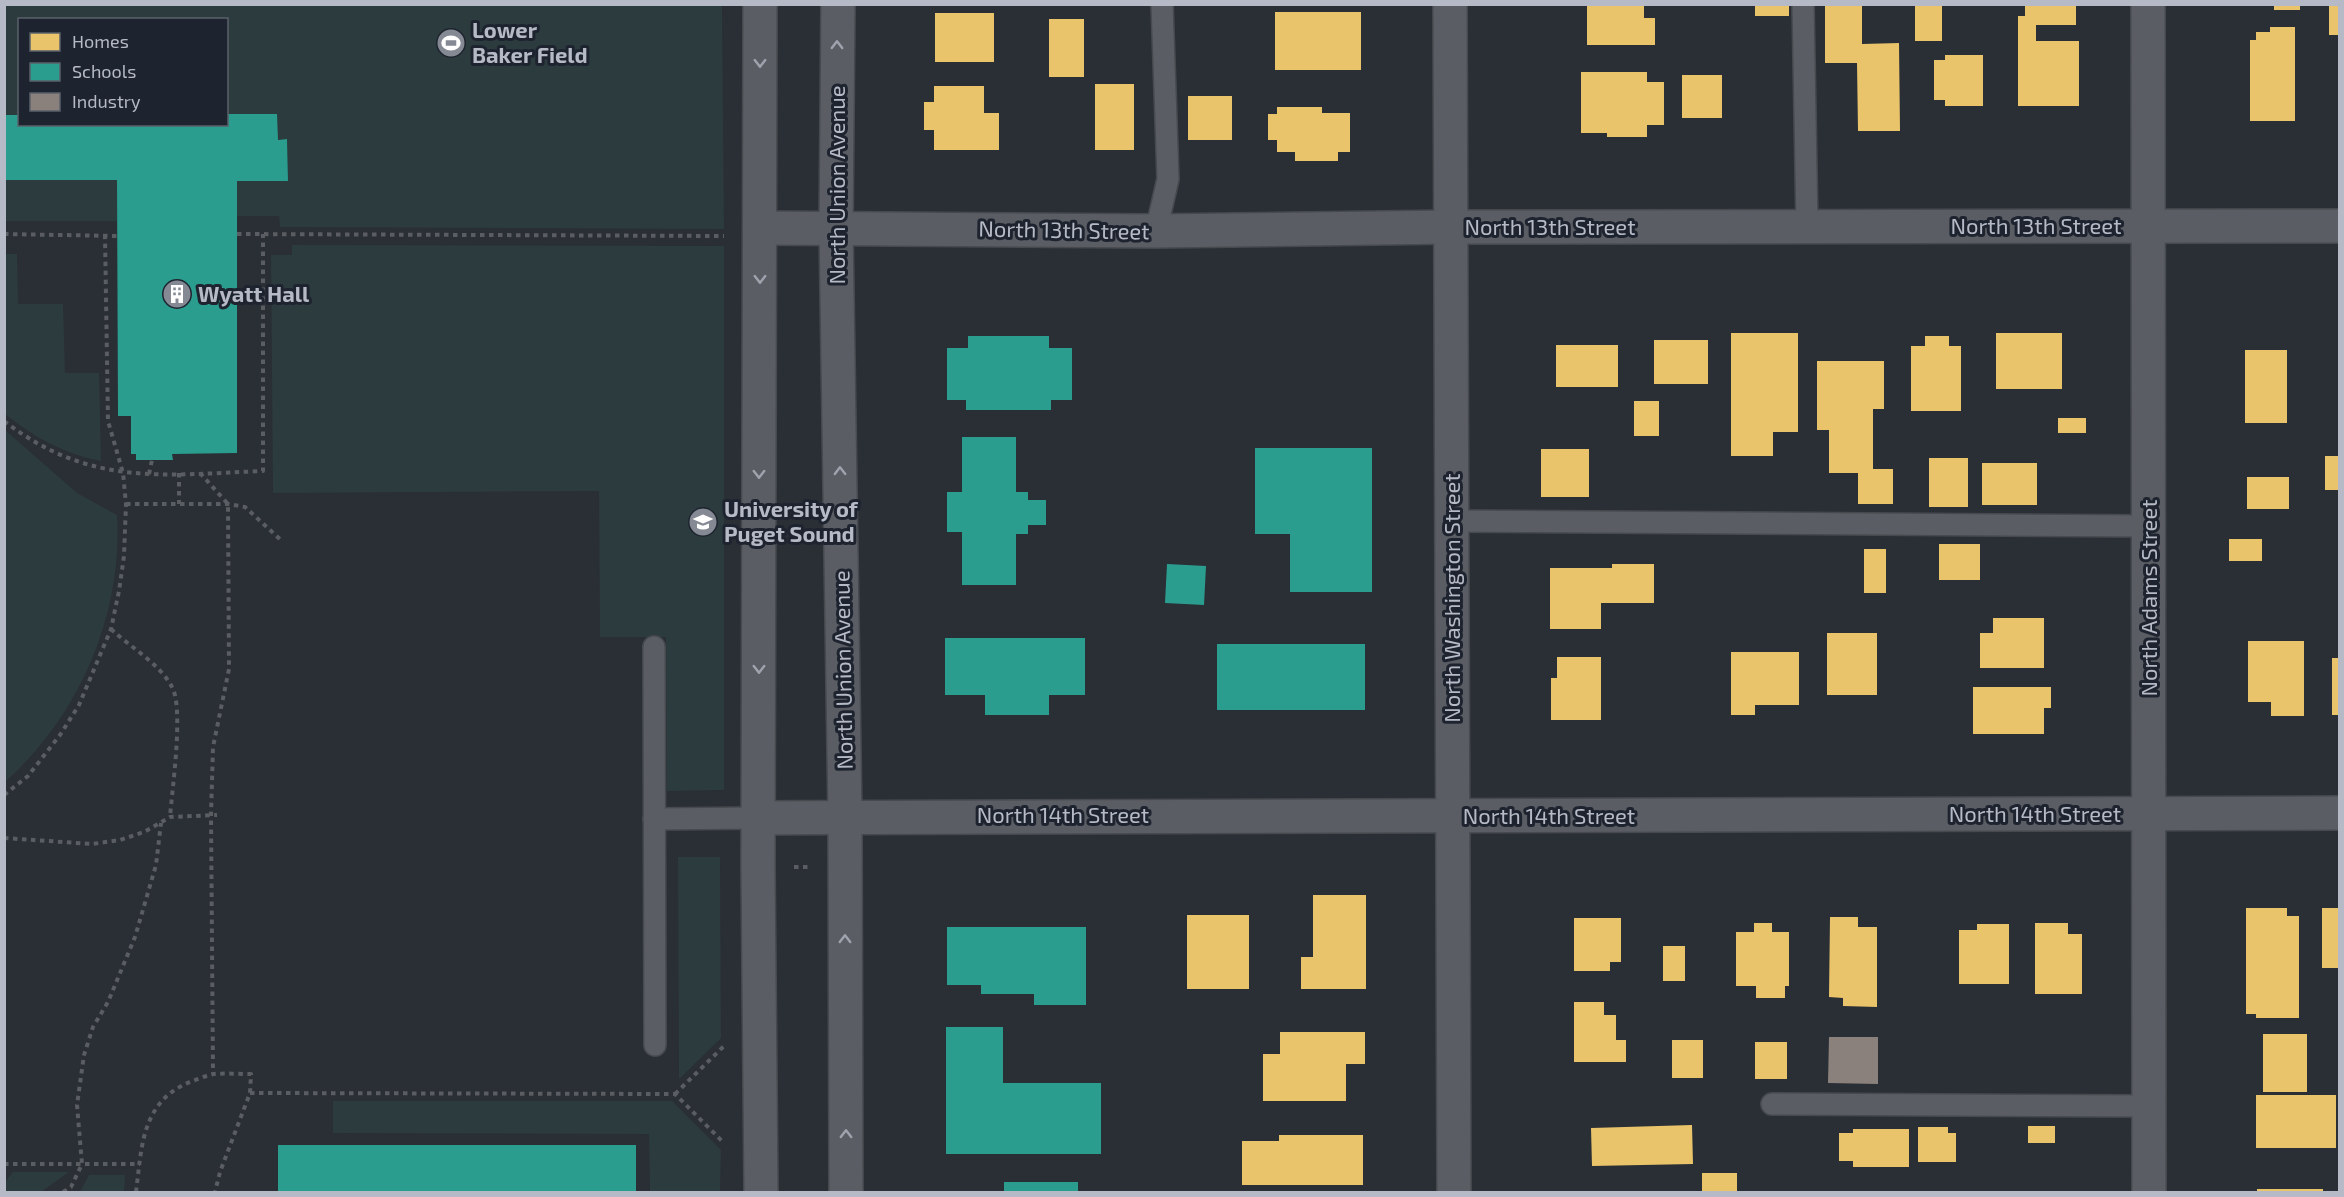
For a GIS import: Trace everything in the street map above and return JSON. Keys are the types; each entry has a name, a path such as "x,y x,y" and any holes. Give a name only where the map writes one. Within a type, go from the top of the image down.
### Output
{"street":[{"path":"760,4 758,818 761,1192"},
{"name":"North Union Avenue","path":"838,4 836,228 845,817 846,1192"},
{"name":"North Washington Street","path":"1450,4 1454,1192"},
{"name":"North Adams Street","path":"2148,4 2149,1192"},
{"name":"North 13th Street","path":"760,228 1155,231 1449,227 2340,226"},
{"name":"North 14th Street","path":"758,818 1139,814 1453,816 2340,813"}],"lane":[{"path":"1155,231 1168,179 1162,4"},
{"path":"1803,4 1807,226"},
{"path":"1451,521 2149,525"},
{"path":"654,647 655,1045"},
{"path":"654,819 758,818"},
{"path":"1772,1104 2149,1106"}],"path":[{"path":"237,234 725,236 760,228"},
{"path":"4,234 117,236"},
{"path":"4,421 23,435 66,458 123,473 263,471 263,234"},
{"path":"4,795 28,776 79,705 111,629 124,556 126,504 123,473 108,421 105,236"},
{"path":"149,474 152,459"},
{"path":"178,473 179,504"},
{"path":"200,473 228,504 229,669 213,747 211,815 213,1074"},
{"path":"126,504 228,504 245,507 282,541"},
{"path":"111,629 161,673 173,688 176,703 177,739 170,817"},
{"path":"4,838 92,844 120,840 170,817 217,815"},
{"path":"63,1192 71,1187 82,1164 77,1105 84,1055 93,1027 108,1002 138,928 156,865 161,823"},
{"path":"790,867 815,867"},
{"path":"250,1093 675,1094 727,1044"},
{"path":"136,1192 142,1143 149,1118 160,1102 173,1090 213,1074 251,1074 250,1093 220,1172 215,1192"},
{"path":"675,1094 727,1146"},
{"path":"4,1164 140,1164"}],"shaded area":[{"path":"5,5 722,5 724,229 280,227 279,216 237,216 237,181 288,181 287,139 278,140 228,115 228,18 18,18 18,115 5,115"},
{"path":"4,180 117,180 117,221 5,221"},
{"path":"292,245 724,246 724,790 667,791 666,637 600,637 599,491 273,493 271,255 292,255"},
{"path":"5,254 17,254 18,304 63,304 65,373 99,373 101,461 62,449 27,430 5,414"},
{"path":"5,430 77,493 117,515 117,552 104,626 75,695 55,726 31,756 5,782"},
{"path":"678,857 720,857 721,1038 679,1079"},
{"path":"333,1101 672,1101 721,1150 720,1192 650,1192 649,1134 333,1133"},
{"path":"13,1172 69,1172 41,1192 5,1192 5,1182"},
{"path":"89,1175 125,1175 124,1192 80,1192"}],"building: Homes":[{"path":"1587,4 1644,4 1644,18 1655,18 1655,45 1587,45"},
{"path":"1755,4 1789,4 1789,16 1755,16"},
{"path":"1825,4 1862,4 1862,44 1899,43 1900,131 1858,131 1857,63 1825,63"},
{"path":"1915,4 1942,4 1942,41 1915,41"},
{"path":"2025,4 2076,4 2076,25 2036,25 2036,41 2079,41 2079,106 2018,106 2018,16 2025,16"},
{"path":"2274,4 2300,4 2300,10 2274,10"},
{"path":"2329,4 2340,4 2340,35 2329,35"},
{"path":"1275,12 1361,12 1361,70 1275,70"},
{"path":"935,13 994,13 994,62 935,62"},
{"path":"1049,19 1084,19 1084,77 1049,77"},
{"path":"2270,27 2295,27 2295,121 2250,121 2250,40 2256,40 2256,32 2270,32"},
{"path":"1945,55 1983,55 1983,106 1945,106 1945,100 1934,100 1934,60 1945,60"},
{"path":"1581,72 1647,72 1647,82 1664,82 1664,125 1647,125 1647,137 1607,137 1607,133 1581,133"},
{"path":"1682,75 1722,75 1722,118 1682,118"},
{"path":"1095,84 1134,84 1134,150 1095,150"},
{"path":"934,86 984,86 984,113 999,113 999,150 934,150 934,130 924,130 924,102 934,102"},
{"path":"1188,96 1232,96 1232,140 1188,140"},
{"path":"1277,107 1322,107 1322,113 1350,113 1350,152 1338,152 1338,161 1295,161 1295,152 1277,152 1277,140 1268,140 1268,114 1277,114"},
{"path":"1731,333 1798,333 1798,432 1773,432 1773,456 1731,456"},
{"path":"1996,333 2062,333 2062,389 1996,389"},
{"path":"1925,336 1949,336 1949,346 1961,346 1961,411 1911,411 1911,346 1925,346"},
{"path":"1654,340 1708,340 1708,384 1654,384"},
{"path":"1556,345 1618,345 1618,387 1556,387"},
{"path":"2245,350 2287,350 2287,423 2245,423"},
{"path":"1817,361 1884,361 1884,409 1873,409 1873,469 1893,469 1893,504 1858,504 1858,473 1829,473 1829,430 1817,430"},
{"path":"1634,401 1659,401 1659,436 1634,436"},
{"path":"2058,418 2086,418 2086,433 2058,433"},
{"path":"1541,449 1589,449 1589,497 1541,497"},
{"path":"2325,456 2340,456 2340,490 2325,490"},
{"path":"1929,458 1968,458 1968,507 1929,507"},
{"path":"1982,463 2037,463 2037,505 1982,505"},
{"path":"2247,477 2289,477 2289,509 2247,509"},
{"path":"2229,539 2262,539 2262,561 2229,561"},
{"path":"1939,544 1980,544 1980,580 1939,580"},
{"path":"1864,549 1886,549 1886,593 1864,593"},
{"path":"1612,564 1654,564 1654,603 1601,603 1601,629 1550,629 1550,568 1612,568"},
{"path":"1993,618 2044,618 2044,668 1980,668 1980,633 1993,633"},
{"path":"1827,633 1877,633 1877,695 1827,695"},
{"path":"2248,641 2304,641 2304,716 2271,716 2271,702 2248,702"},
{"path":"1731,652 1799,652 1799,705 1755,705 1755,715 1731,715"},
{"path":"1557,657 1601,657 1601,720 1551,720 1551,678 1557,678"},
{"path":"2332,658 2340,658 2340,715 2332,715"},
{"path":"1973,687 2051,687 2051,708 2044,708 2044,734 1973,734"},
{"path":"1313,895 1366,895 1366,989 1301,989 1301,957 1313,957"},
{"path":"2246,908 2287,908 2287,916 2299,916 2299,1018 2256,1018 2256,1014 2246,1014"},
{"path":"2322,908 2340,908 2340,968 2322,968"},
{"path":"1187,915 1249,915 1249,989 1187,989"},
{"path":"1830,917 1858,917 1858,927 1877,927 1877,1007 1843,1006 1843,998 1829,997"},
{"path":"1574,918 1621,918 1621,962 1610,962 1610,971 1574,971"},
{"path":"1754,923 1772,923 1772,932 1789,932 1789,986 1785,986 1785,998 1756,998 1756,986 1736,986 1736,932 1754,932"},
{"path":"2035,923 2068,923 2068,934 2082,934 2082,994 2035,994"},
{"path":"1977,924 2009,924 2009,984 1959,984 1959,930 1977,930"},
{"path":"1663,946 1685,946 1685,981 1663,981"},
{"path":"1574,1002 1604,1002 1604,1015 1616,1015 1616,1040 1626,1040 1626,1062 1574,1062"},
{"path":"1280,1032 1365,1032 1365,1064 1346,1064 1346,1101 1263,1101 1263,1054 1280,1054"},
{"path":"2263,1034 2307,1034 2307,1092 2263,1092"},
{"path":"1672,1040 1703,1040 1703,1078 1672,1078"},
{"path":"1755,1042 1787,1042 1787,1079 1755,1079"},
{"path":"2256,1095 2336,1095 2336,1148 2256,1148"},
{"path":"1692,1125 1693,1164 1592,1166 1591,1128"},
{"path":"2028,1126 2055,1126 2055,1143 2028,1143"},
{"path":"1918,1127 1948,1127 1948,1133 1956,1133 1956,1162 1918,1162"},
{"path":"1853,1129 1909,1129 1909,1167 1853,1167 1853,1161 1839,1161 1839,1133 1853,1133"},
{"path":"1279,1135 1363,1135 1363,1185 1242,1185 1242,1141 1279,1141"},
{"path":"1702,1173 1737,1173 1737,1192 1702,1192"},
{"path":"2257,1189 2323,1189 2323,1192 2257,1192"}],"building: Schools":[{"name":"Wyatt Hall","path":"228,114 277,114 278,140 287,139 288,181 237,181 237,453 172,454 173,460 136,460 136,454 131,454 131,416 118,416 117,180 4,180 4,115 18,115 18,126 228,126"},
{"path":"968,336 1049,336 1049,348 1072,348 1072,400 1051,400 1051,410 966,410 966,400 947,400 947,348 968,348"},
{"path":"962,437 1016,437 1016,492 1028,492 1028,500 1046,500 1046,525 1028,525 1028,534 1016,534 1016,585 962,585 962,532 947,532 947,492 962,492"},
{"path":"1255,448 1372,448 1372,592 1290,592 1290,534 1255,534"},
{"path":"1167,564 1206,566 1204,605 1165,603"},
{"path":"945,638 1085,638 1085,695 1049,695 1049,715 985,715 985,695 945,695"},
{"path":"1217,644 1365,644 1365,710 1217,710"},
{"path":"947,927 1086,927 1086,1005 1034,1005 1034,994 981,994 981,985 947,985"},
{"path":"946,1027 1003,1027 1003,1083 1101,1083 1101,1154 946,1154"},
{"path":"278,1145 636,1145 636,1192 278,1192"},
{"path":"1004,1182 1078,1182 1078,1192 1004,1192"}],"building: Industry":[{"path":"1829,1037 1878,1037 1878,1084 1828,1083"}],"place":[{"name":"Lower Baker Field","path":"451,43"},
{"name":"Wyatt Hall","path":"177,294"},
{"name":"University of Puget Sound","path":"703,522"}]}
